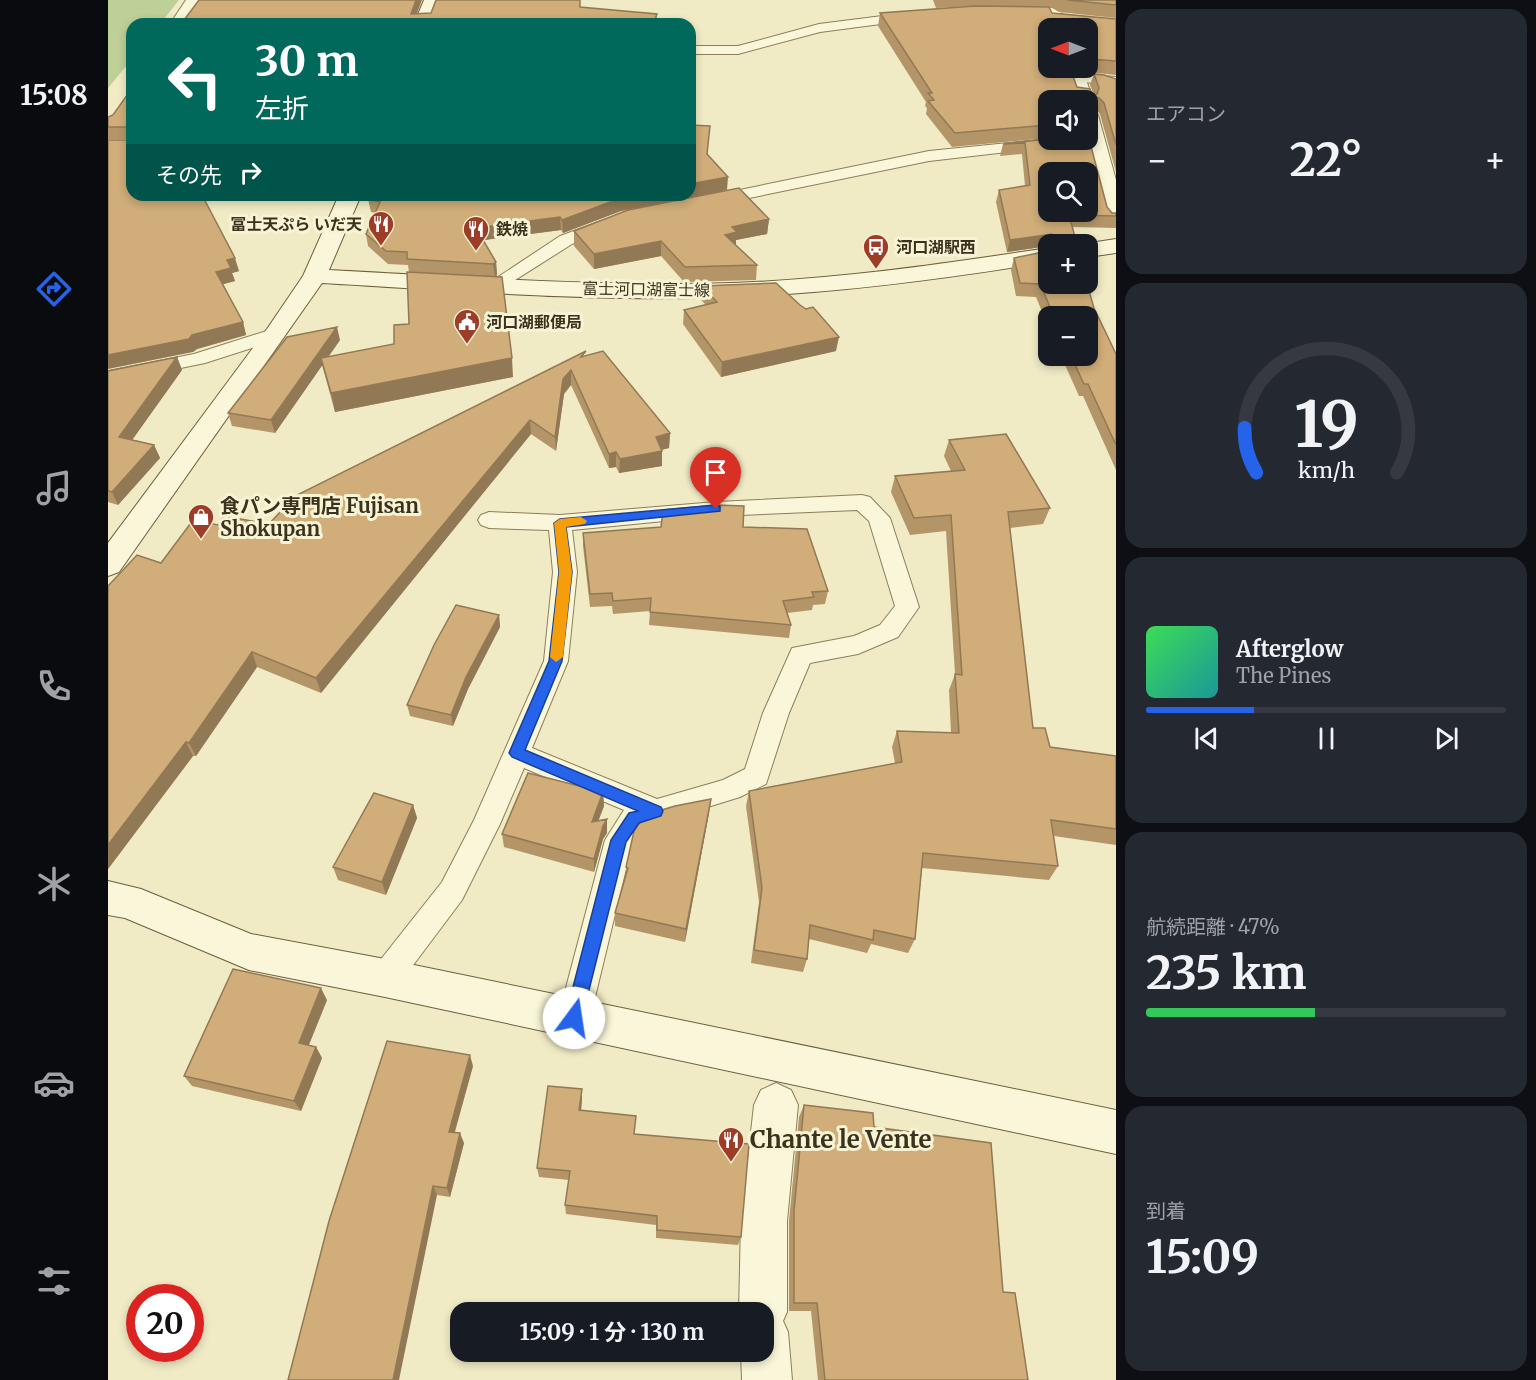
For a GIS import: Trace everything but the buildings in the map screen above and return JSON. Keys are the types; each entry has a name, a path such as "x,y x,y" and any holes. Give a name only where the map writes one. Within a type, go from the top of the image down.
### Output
{"street":[{"path":"182,18 194,0"},
{"path":"424,18 432,0"},
{"path":"1092,150 1116,218"},
{"path":"108,565 276,334 315,276 347,201"},
{"path":"1098,249 1116,246"},
{"name":"富士河口湖富士線","path":"315,276 590,289 697,291 875,281 1038,257"},
{"path":"108,897 128,901 249,952 385,978 1116,1132"},
{"path":"763,1302 764,1221 776,1105"},
{"path":"766,1362 767,1380"}],"lane":[{"path":"696,50 738,50 819,28 927,15"},
{"path":"1098,77 1116,81"},
{"path":"692,204 929,156 1038,145"},
{"path":"495,285 566,240 622,218"},
{"path":"108,377 198,359 276,334"},
{"path":"489,520 560,523 716,509 862,502 879,518 907,607 889,631 858,645 801,655 776,712 756,776 730,789 634,818 619,840 574,1018"},
{"path":"385,978 452,891 486,824 556,661 566,572 560,523"},
{"path":"517,753 655,811"}],"green space":[{"path":"108,0 179,0 165,18 126,18 126,66 108,88"}],"slow traffic":[{"path":"556,657 564,605 566,572 560,523 581,521"}],"place":[{"name":"冨士天ぷら いだ天","path":"381,247"},
{"name":"鉄焼","path":"476,252"},
{"name":"河口湖駅西","path":"876,270"},
{"name":"河口湖郵便局","path":"467,345"},
{"name":"食パン専門店 Fujisan Shokupan","path":"201,540"},
{"name":"Chante le Vente","path":"731,1163"}],"route":[{"path":"574,1018 619,840 634,818 655,811 517,753 556,661 566,572 560,523 716,509"}]}
